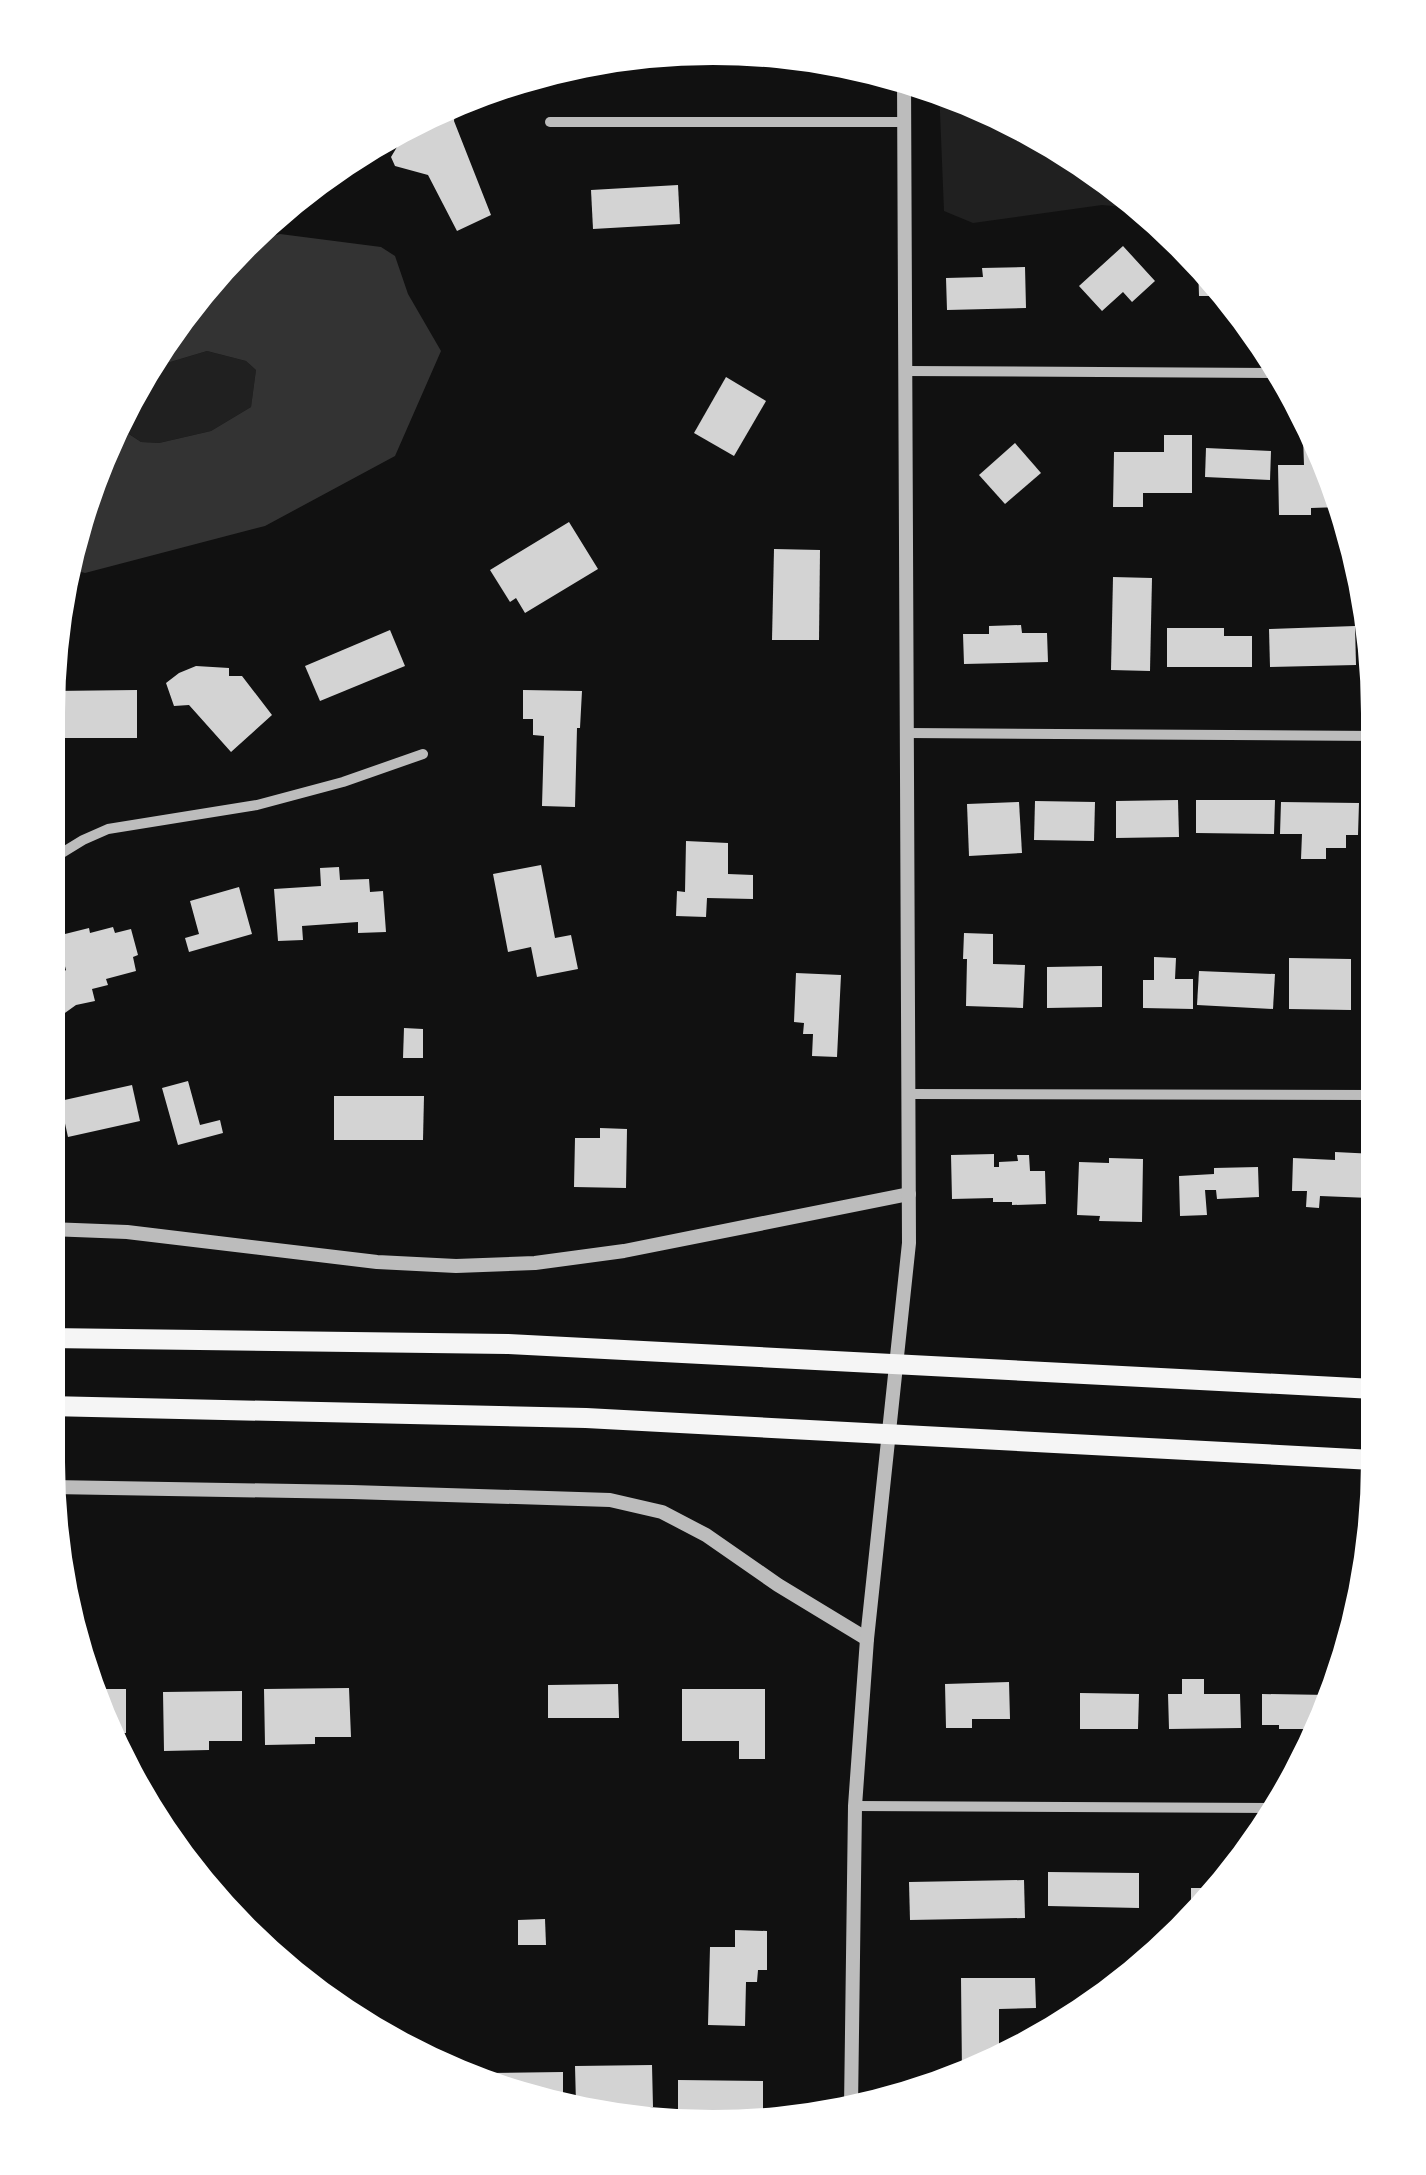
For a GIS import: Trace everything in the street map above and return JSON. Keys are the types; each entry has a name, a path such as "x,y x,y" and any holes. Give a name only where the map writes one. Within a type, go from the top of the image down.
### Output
{"highway":[{"path":"65,1338 508,1344 1361,1388"},
{"path":"65,1406 605,1418 1361,1459"}],"street":[{"path":"851,2095 855,1806 867,1639 909,1243 904,94"},
{"path":"550,122 905,122"},
{"path":"906,371 1265,374"},
{"path":"908,734 1361,736"},
{"path":"65,851 108,829 257,804 343,782 423,754"},
{"path":"909,1094 1361,1096"},
{"path":"65,1230 127,1232 377,1262 476,1266 624,1251 909,1194"},
{"path":"66,1487 610,1500 662,1512 706,1535 867,1639"},
{"path":"855,1806 1261,1808"}],"shaded area":[{"path":"940,106 1037,152 1116,206 973,223 944,211"},
{"path":"276,235 381,247 395,256 408,294 441,351 395,456 265,526 81,572 99,505 128,434 141,442 159,443 211,431 251,407 256,370 246,361 207,351 168,363 226,286"},
{"path":"207,351 246,361 256,370 251,407 211,431 159,443 141,442 129,433 168,363"}],"building":[{"path":"454,119 491,215 457,231 428,175 395,166 391,157 396,148"},
{"path":"678,185 680,224 593,229 591,190"},
{"path":"1123,246 1155,281 1132,302 1123,292 1102,311 1079,286"},
{"path":"1025,267 1026,308 947,310 946,278 983,277 982,268"},
{"path":"726,377 766,401 734,456 694,433"},
{"path":"1164,435 1192,435 1192,493 1143,493 1143,507 1113,507 1114,452 1164,452"},
{"path":"1015,443 1041,473 1005,504 979,475"},
{"path":"1303,446 1328,507 1311,508 1311,515 1279,515 1278,465 1304,465"},
{"path":"1206,448 1271,451 1270,480 1205,477"},
{"path":"569,522 598,569 525,613 516,598 510,602 490,570"},
{"path":"774,549 820,550 819,640 772,640"},
{"path":"1113,577 1152,578 1150,671 1111,670"},
{"path":"1021,625 1022,633 1047,633 1048,662 964,664 963,634 989,634 989,626"},
{"path":"1355,626 1356,665 1270,667 1269,629"},
{"path":"1167,628 1224,628 1224,636 1252,636 1252,667 1167,667"},
{"path":"390,630 405,666 320,701 305,666"},
{"path":"196,666 229,668 229,676 242,676 272,715 231,752 189,705 174,706 166,683"},
{"path":"137,690 137,738 65,738 66,691"},
{"path":"523,690 582,691 575,807 542,806 544,736 533,735 533,719 523,719"},
{"path":"1178,800 1179,837 1116,838 1116,801"},
{"path":"1196,800 1275,800 1274,834 1196,833"},
{"path":"1035,801 1095,802 1094,841 1034,840"},
{"path":"1019,802 1022,853 969,856 967,804"},
{"path":"1281,802 1359,803 1358,835 1346,835 1346,848 1326,848 1326,859 1301,859 1302,834 1280,834"},
{"path":"686,841 728,843 728,874 753,875 753,899 707,898 706,917 676,916 677,891 685,892"},
{"path":"541,865 555,938 571,935 578,969 537,977 531,947 508,952 493,874"},
{"path":"339,867 340,880 369,879 370,892 383,891 386,932 358,933 358,922 302,926 303,940 278,941 274,889 321,886 320,868"},
{"path":"239,887 252,934 189,952 185,938 199,934 190,901"},
{"path":"113,927 115,933 131,929 138,955 133,957 136,971 106,979 108,985 92,989 95,1001 76,1005 65,1013 65,934 89,928 90,933"},
{"path":"964,933 993,934 993,964 1025,965 1023,1008 966,1006"},
{"path":"1154,957 1176,958 1175,979 1193,979 1193,1009 1143,1008 1143,980 1154,980"},
{"path":"1289,958 1351,959 1351,1010 1289,1009"},
{"path":"1102,966 1102,1007 1047,1008 1047,967"},
{"path":"1199,971 1275,974 1273,1009 1197,1005"},
{"path":"796,973 841,975 837,1057 812,1056 813,1034 803,1034 804,1023 794,1022"},
{"path":"404,1028 423,1029 423,1058 403,1058"},
{"path":"188,1081 200,1125 220,1120 223,1133 178,1145 162,1088"},
{"path":"132,1085 140,1121 68,1137 65,1100"},
{"path":"334,1096 424,1096 423,1140 334,1140"},
{"path":"600,1128 627,1129 626,1188 574,1187 575,1138 600,1138"},
{"path":"1335,1152 1361,1153 1361,1198 1320,1196 1319,1208 1306,1207 1307,1191 1292,1191 1293,1158 1335,1160"},
{"path":"994,1154 994,1167 999,1167 999,1162 1018,1161 1017,1155 1029,1155 1030,1171 1045,1171 1046,1204 1012,1205 993,1202 993,1198 952,1199 951,1155"},
{"path":"1109,1158 1143,1159 1142,1222 1099,1221 1100,1216 1077,1215 1079,1162 1109,1163"},
{"path":"1258,1167 1259,1197 1217,1199 1216,1190 1205,1190 1207,1215 1180,1216 1179,1176 1214,1174 1214,1168"},
{"path":"1182,1679 1204,1679 1204,1694 1240,1694 1241,1728 1169,1729 1168,1694 1182,1694"},
{"path":"1009,1682 1010,1719 972,1719 972,1728 946,1728 945,1684"},
{"path":"618,1684 619,1718 548,1718 548,1685"},
{"path":"349,1688 351,1737 315,1737 315,1744 265,1745 264,1689"},
{"path":"106,1689 126,1689 126,1733 114,1710"},
{"path":"682,1689 765,1689 765,1759 739,1759 739,1741 682,1741"},
{"path":"242,1691 242,1741 209,1741 209,1750 164,1751 163,1692"},
{"path":"1080,1693 1139,1694 1138,1729 1080,1729"},
{"path":"1262,1694 1318,1695 1303,1729 1262,1725"},
{"path":"1048,1872 1139,1873 1139,1908 1048,1906"},
{"path":"1024,1880 1025,1918 910,1920 909,1882"},
{"path":"545,1919 546,1945 518,1945 518,1920"},
{"path":"735,1930 767,1931 767,1970 758,1970 757,1982 746,1982 745,2026 708,2025 710,1947 735,1947"},
{"path":"961,1978 1035,1978 1036,2008 999,2009 999,2043 962,2061"},
{"path":"652,2065 653,2107 576,2095 575,2066"},
{"path":"563,2072 563,2092 545,2088 497,2073"},
{"path":"678,2080 763,2081 763,2108 678,2109"}]}
